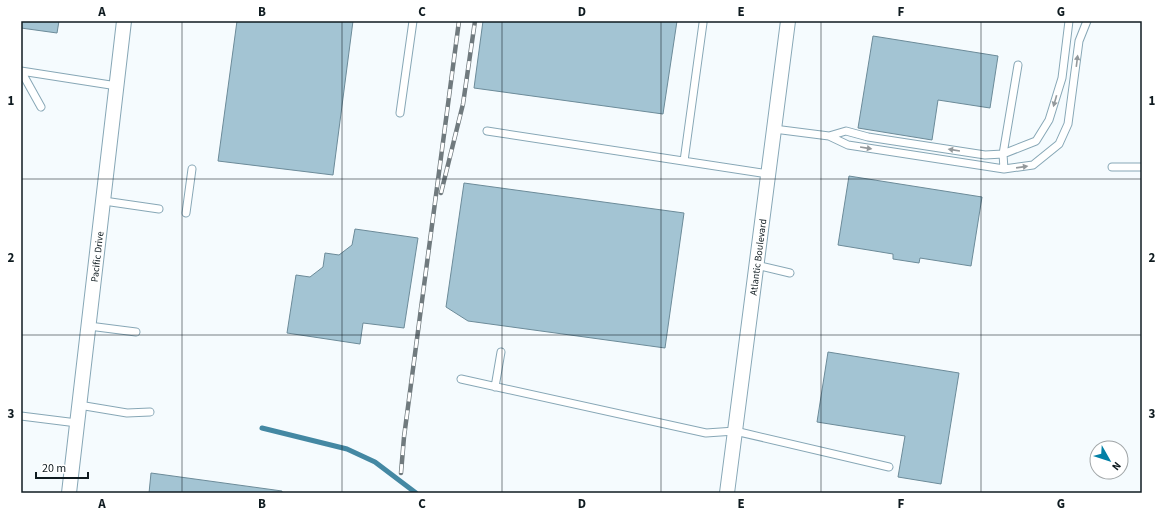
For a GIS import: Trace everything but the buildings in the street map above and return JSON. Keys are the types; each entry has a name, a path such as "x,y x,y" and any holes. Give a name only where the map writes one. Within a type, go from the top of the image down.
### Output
{"street":[{"name":"Pacific Drive","path":"69,493 124,21"},
{"name":"Atlantic Boulevard","path":"727,493 788,21"}],"lane":[{"path":"400,113 413,21"},
{"path":"829,136 846,132 868,137 985,155 1003,154 1036,141 1050,120 1062,78 1069,21"},
{"path":"774,129 829,136 848,145 1004,169 1033,165 1059,144 1068,124 1079,41 1087,21"},
{"path":"684,161 703,23"},
{"path":"1004,169 1003,154 1018,65"},
{"path":"21,71 117,86"},
{"path":"21,71 41,107"},
{"path":"487,131 768,174"},
{"path":"1112,167 1142,167"},
{"path":"186,212 192,169"},
{"path":"104,201 159,209"},
{"path":"756,265 790,273"},
{"path":"89,326 136,332"},
{"path":"495,386 501,352"},
{"path":"461,379 706,433 735,431 889,467"},
{"path":"80,405 127,413 150,412"},
{"path":"21,416 77,423"}],"waterway":[{"path":"262,428 347,449 375,462 416,493"}],"railway":[{"path":"401,473 404,437 459,21"},
{"path":"441,193 463,104 475,21"}]}
